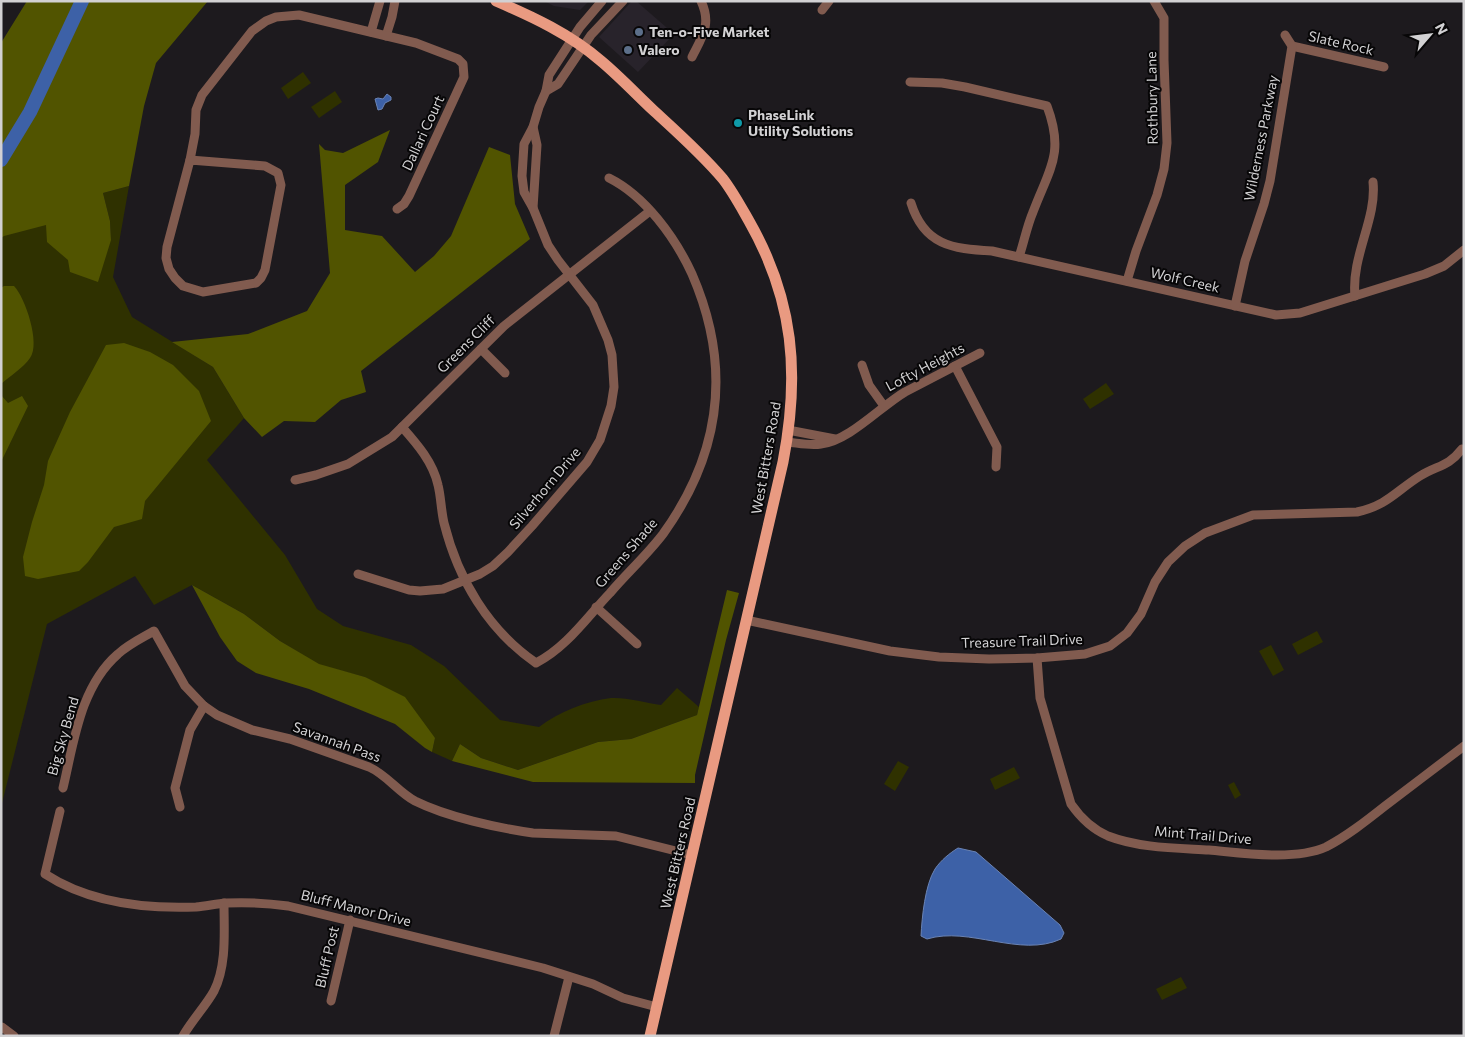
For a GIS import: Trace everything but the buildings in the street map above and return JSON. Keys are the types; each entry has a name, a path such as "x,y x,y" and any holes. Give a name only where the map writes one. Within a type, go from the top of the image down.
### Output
{"main road":[{"name":"West Bitters Road","path":"496,1 529,15 572,40 600,60 700,154 724,180 759,238 774,273 787,319 792,370 792,404 787,442 650,1036"}],"street":[{"path":"371,32 380,1"},
{"path":"190,160 265,166 278,173 281,185 276,213 264,270 261,278 256,283 203,292 183,286 169,269 166,258 167,247 190,160 195,134 196,110 202,95 252,31 261,24 287,14 299,15 386,36 395,1"},
{"name":"Silverhorn Drive","path":"358,574 409,590 420,591 443,589 465,581 494,566 532,526 587,462 600,440 614,387 612,356 601,322 593,305 548,245 533,208 524,192 522,169 524,144 533,128 546,91 549,75 580,27 602,1"},
{"name":"Silverhorn Drive","path":"546,91 558,84 591,35 623,1"},
{"path":"692,57 706,26 706,16 701,1"},
{"path":"822,10 829,1"},
{"name":"Rothbury Lane","path":"1127,282 1136,251 1157,195 1164,169 1167,143 1164,18 1154,1"},
{"path":"1285,35 1292,46"},
{"name":"Dallari Court","path":"386,36 416,43 458,59 463,64 464,76 409,196 404,204 396,209"},
{"name":"Slate Rock","path":"1292,46 1384,67"},
{"name":"Wilderness Parkway","path":"1235,306 1245,261 1270,181 1292,46"},
{"path":"910,82 942,83 965,87 1047,106 1055,135 1053,163 1032,213 1019,257"},
{"name":"Silverhorn Drive","path":"533,128 536,145 533,208"},
{"path":"522,169 536,169"},
{"name":"Greens Shade","path":"465,581 497,630 536,663 550,656 560,647 662,534 686,497 698,473 711,435 716,399 716,358 705,307 689,267 679,250 650,211 624,186 609,178"},
{"path":"1355,296 1355,270 1373,197 1373,182"},
{"name":"Wolf Creek","path":"911,203 920,224 941,243 970,250 992,250 1263,313 1284,316 1300,313 1436,270 1464,250"},
{"name":"Greens Cliff","path":"295,480 348,464 378,446 402,427 504,326 650,211"},
{"path":"481,349 505,373"},
{"name":"Lofty Heights","path":"787,442 835,439 854,430 884,406 906,392 980,354"},
{"path":"862,365 869,385 884,406"},
{"path":"955,366 997,448 996,467"},
{"path":"402,427 422,450 435,474 444,521 453,553 465,581"},
{"name":"Lofty Heights","path":"788,430 820,440"},
{"name":"Treasure Trail Drive","path":"746,620 890,651 939,657 1037,658 1093,652 1110,646 1127,633 1141,614 1155,582 1168,562 1185,546 1205,533 1253,515 1357,512 1366,510 1393,497 1421,475 1447,464 1462,449"},
{"path":"596,607 637,644"},
{"name":"Savannah Pass","path":"154,630 185,686 204,706 239,726 290,739 380,771 414,800 454,816 534,833 616,836 692,855"},
{"name":"Big Sky Bend","path":"63,788 80,715 98,677 117,655 130,644 154,630"},
{"name":"Mint Trail Drive","path":"1037,658 1040,698 1071,804 1081,818 1091,826 1106,835 1123,840 1178,848 1266,855 1296,854 1323,848 1353,831 1464,746"},
{"path":"180,807 174,788 190,730 204,706"},
{"name":"Bluff Manor Drive","path":"60,811 45,874 69,888 83,893 130,904 196,907 262,902 288,906 543,968 593,984 623,998 657,1007"},
{"path":"183,1036 210,997 218,980 222,962 224,904"},
{"name":"Bluff Post","path":"331,1001 350,920"},
{"path":"554,1036 569,977"},
{"path":"2,1028 14,1036"}],"shaded area":[{"path":"27,1 208,1 156,63 144,106 129,186 103,193 110,221 111,240 98,282 70,272 68,260 47,242 46,225 1,238 1,43"},
{"path":"544,1 589,1 580,10 554,6"},
{"path":"632,1 636,1 674,34 638,72 599,37"},
{"path":"303,72 311,83 288,99 281,88"},
{"path":"335,91 342,102 319,118 311,107"},
{"path":"390,130 378,162 345,185 345,230 382,236 415,272 434,256 451,236 489,147 510,155 515,204 530,239 361,371 366,392 341,400 315,422 284,421 262,437 244,418 213,367 172,342 248,334 307,311 330,273 319,144 325,150 343,153"},
{"path":"129,186 113,277 132,317 213,367 244,418 207,460 285,555 317,609 343,626 411,645 444,666 500,720 539,727 573,708 611,698 629,699 661,705 677,688 699,707 697,715 631,739 598,742 518,770 481,758 460,744 452,761 432,752 435,738 365,677 319,665 280,641 244,614 192,585 154,605 135,576 47,624 1,807 1,210 111,240 110,221 103,193"},
{"path":"4,286 14,286 23,300 33,332 34,342 33,351 27,362 1,384 1,288"},
{"path":"124,343 150,352 173,365 199,391 211,421 145,501 142,519 114,527 79,571 38,579 25,576 23,557 44,485 48,461 70,412 106,345"},
{"path":"1106,383 1114,394 1090,409 1083,399"},
{"path":"1,395 8,403 22,396 28,406 1,462"},
{"path":"192,585 244,614 280,641 319,664 365,677 405,697 435,738 432,752 395,724 309,689 256,673 237,661 220,637"},
{"path":"727,590 739,593 726,640 695,775 695,783 533,782 452,761 460,744 481,758 518,770 598,742 631,739 697,715"},
{"path":"1317,631 1323,642 1298,655 1292,644"},
{"path":"1271,645 1284,670 1273,676 1259,651"},
{"path":"898,761 909,767 895,791 884,784"},
{"path":"1014,767 1020,778 995,790 990,779"},
{"path":"1234,782 1241,795 1235,799 1228,785"},
{"path":"1181,977 1187,988 1162,1000 1156,989"}],"water":[{"path":"387,94 391,97 391,100 385,103 382,109 378,110 375,99 383,99"},
{"path":"958,848 976,852 1060,925 1064,933 1061,939 1045,944 1029,945 960,936 943,936 927,939 921,936 925,901 932,876 940,863"}],"waterway":[{"path":"1,160 30,112 82,1"}],"place":[{"name":"Ten-o-Five Market","path":"639,32"},
{"name":"Valero","path":"628,50"},
{"name":"PhaseLink Utility Solutions","path":"738,123"}]}
